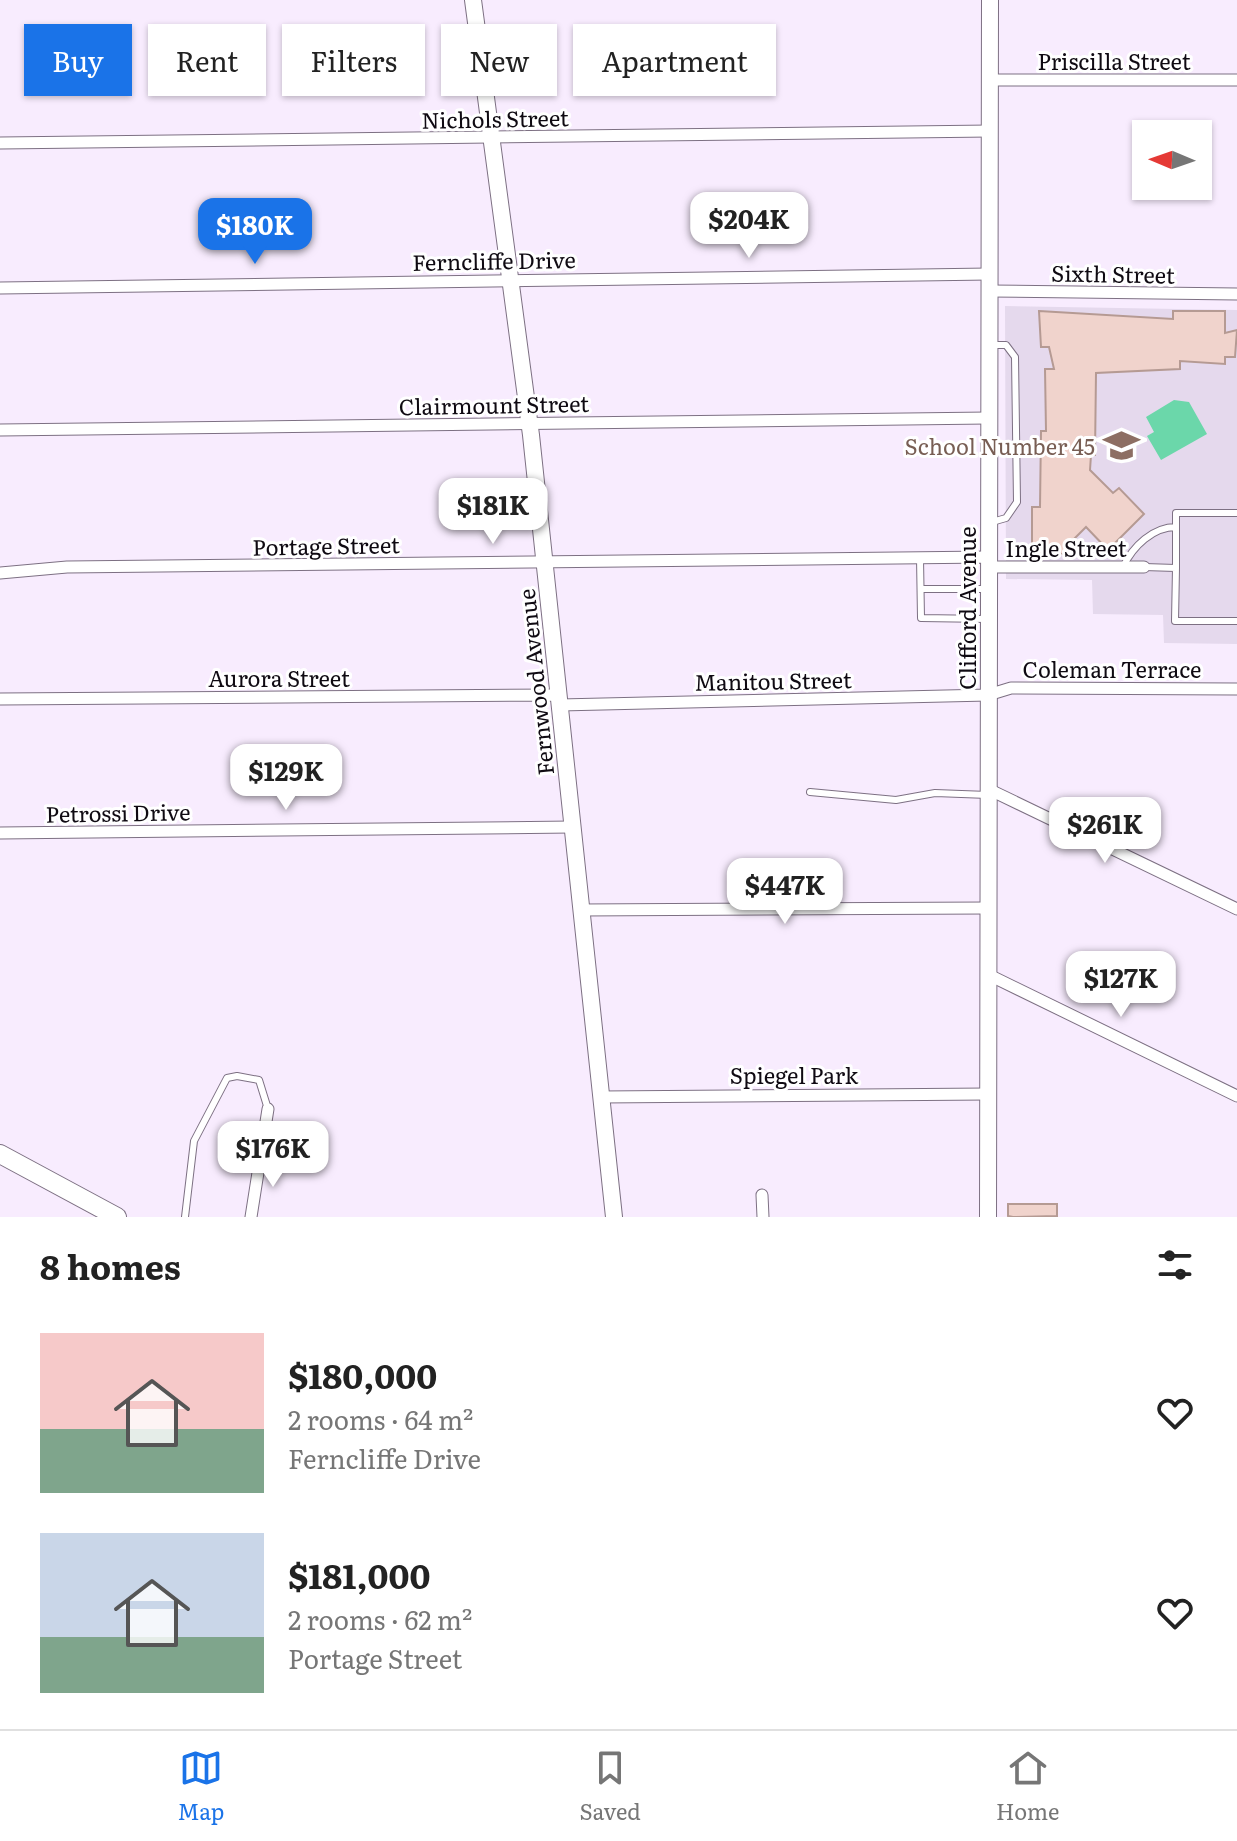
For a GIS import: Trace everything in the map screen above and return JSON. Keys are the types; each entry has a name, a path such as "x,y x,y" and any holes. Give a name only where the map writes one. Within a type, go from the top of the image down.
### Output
{"main road":[{"path":"0,1154 98,1212 117,1217"}],"street":[{"name":"Fernwood Avenue","path":"473,0 530,424 614,1217"},
{"name":"Clifford Avenue","path":"988,1217 990,0"},
{"name":"Priscilla Street","path":"990,80 1237,80"},
{"name":"Nichols Street","path":"0,143 990,131"},
{"name":"Ferncliffe Drive","path":"0,288 510,280 989,283"},
{"name":"Sixth Street","path":"989,283 1237,294"},
{"name":"Clairmount Street","path":"0,430 988,418"},
{"name":"Portage Street","path":"0,573 67,567 920,558 988,562"},
{"name":"Ingle Street","path":"988,562 1144,567"},
{"name":"Coleman Terrace","path":"988,695 1011,688 1237,689"},
{"name":"Manitou Street","path":"559,700 988,695"},
{"name":"Aurora Street","path":"0,699 559,700"},
{"path":"988,792 1237,909"},
{"name":"Petrossi Drive","path":"0,833 572,827"},
{"path":"581,910 988,908"},
{"path":"989,975 1237,1096"},
{"name":"Spiegel Park","path":"601,1097 988,1094"},
{"path":"251,1217 268,1109"},
{"path":"762,1195 763,1217"}],"lane":[{"path":"988,345 1006,345 1015,357 1017,502 1006,518 988,523"},
{"path":"1237,513 1176,513 1175,621 1237,621"},
{"path":"1123,567 1152,532 1160,527 1176,527"},
{"path":"920,558 921,618 988,619"},
{"path":"1144,567 1176,568"},
{"path":"921,589 988,589"},
{"path":"810,792 896,800 935,793 988,792"},
{"path":"185,1217 194,1141 227,1078 237,1076 259,1080 268,1109"}],"shaded area":[{"name":"School Number 45","path":"1005,306 1237,310 1237,644 1164,643 1163,615 1093,614 1092,580 1006,579"}],"green space":[{"path":"1174,400 1189,402 1207,434 1161,460 1147,436 1154,432 1146,417"}],"building":[{"path":"1039,311 1173,319 1173,311 1225,311 1225,333 1237,330 1235,357 1225,357 1225,364 1180,361 1180,369 1096,373 1095,455 1091,455 1090,470 1113,493 1119,488 1144,514 1108,550 1086,527 1065,548 1065,554 1032,554 1032,507 1040,507 1041,431 1046,431 1045,369 1054,369 1049,347 1041,347"},
{"path":"1008,1204 1057,1204 1057,1216 1008,1216"}],"place":[{"name":"School Number 45","path":"1121,445"}]}
